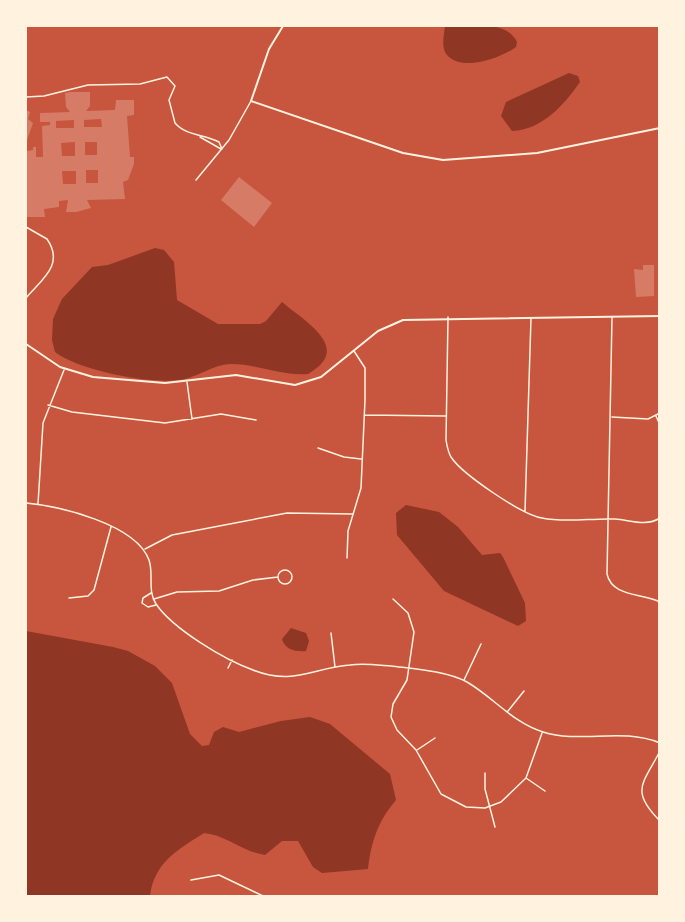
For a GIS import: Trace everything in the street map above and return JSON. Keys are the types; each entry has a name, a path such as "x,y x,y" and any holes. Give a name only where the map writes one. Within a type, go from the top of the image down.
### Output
{"street":[{"path":"196,180 239,124 251,100 270,48 283,26"},
{"path":"26,96 44,96 88,84 140,84 167,77 176,86 169,100 175,123 179,128 198,135 217,149 222,149"},
{"path":"251,100 403,153 443,160 537,153 660,128"},
{"path":"198,135 204,135 219,142 222,149"},
{"path":"26,228 47,239 54,258 51,270 26,298"},
{"path":"612,316 607,567 610,583 622,592 639,594 660,602"},
{"path":"26,344 64,369 80,375 145,383 187,382 236,375 279,384 305,383 328,372 378,331 394,322 448,317 660,316"},
{"path":"448,317 447,447 453,460 504,500 543,519 608,519 646,523 660,518"},
{"path":"524,511 529,456 531,317"},
{"path":"346,558 353,514 361,488 364,415 364,368 354,350"},
{"path":"38,504 43,423 48,405 64,369"},
{"path":"187,382 193,419"},
{"path":"48,405 72,412 158,423 221,414 256,420"},
{"path":"611,417 644,419 660,413"},
{"path":"364,415 446,416"},
{"path":"656,416 660,425"},
{"path":"318,448 344,457 362,459"},
{"path":"26,503 56,507 111,526 135,540 144,549 151,567 152,593 157,605 194,638 255,671 279,678 303,677 352,664 408,669 464,681 507,712 543,732 568,736 633,735 660,743"},
{"path":"144,549 172,535 245,523 287,513 353,514"},
{"path":"69,598 88,596 94,590 111,526"},
{"path":"154,599 177,592 219,591 253,580 278,577 280,573 287,571 292,578 285,584 278,577"},
{"path":"152,593 143,598 142,603 148,608 157,605"},
{"path":"393,599 404,608 413,625 414,638 406,685 393,704 392,717 397,729 416,750 441,794 466,807 490,807 508,797 526,778 543,732"},
{"path":"331,633 335,668"},
{"path":"464,681 481,644"},
{"path":"228,668 232,660"},
{"path":"507,712 524,691"},
{"path":"416,750 435,738"},
{"path":"659,820 645,805 641,794 643,784 660,751"},
{"path":"485,773 495,827"},
{"path":"526,778 545,791"},
{"path":"191,880 219,875 263,897"}],"shaded area":[{"path":"445,26 495,27 512,35 517,42 516,47 492,59 473,63 456,61 444,50"},
{"path":"569,73 578,76 580,82 567,99 542,121 523,130 512,131 501,116 506,102"},
{"path":"155,248 164,250 174,262 177,300 218,324 260,324 266,321 282,302 320,335 326,345 326,354 321,364 308,374 298,374 231,364 218,366 185,379 165,381 132,378 96,370 66,359 55,352 52,340 53,319 62,299 92,267 108,265"},
{"path":"406,505 439,512 458,527 482,555 500,553 525,603 526,621 518,626 444,591 397,535 396,513"},
{"path":"291,628 306,633 309,641 306,651 291,650 283,643 282,639"},
{"path":"26,631 128,651 155,666 172,683 190,734 202,746 209,745 214,732 223,727 239,732 281,721 310,717 330,724 390,774 396,800 376,832 368,869 322,873 313,867 298,841 282,841 265,855 204,833 168,858 156,875 150,896 26,896"}],"building":[{"path":"90,92 90,106 86,111 115,110 116,100 134,100 134,115 127,116 130,157 134,157 134,164 128,180 123,182 125,199 87,200 91,208 76,212 66,212 68,200 59,201 59,207 44,209 45,217 27,217 26,151 36,147 36,157 43,157 42,126 50,125 50,122 40,122 40,113 70,112 66,107 65,93","holes":["101,119 102,127 84,127 84,120","74,120 74,128 56,128 56,121","75,142 75,156 62,156 61,143","85,142 97,142 97,155 85,155","86,170 98,170 98,183 86,183","62,171 76,171 76,184 63,184"]},
{"path":"26,110 30,112 28,119 33,123 26,143"},
{"path":"239,177 272,203 254,227 221,200"},
{"path":"643,265 654,265 654,296 636,297 634,269 643,270"}]}
